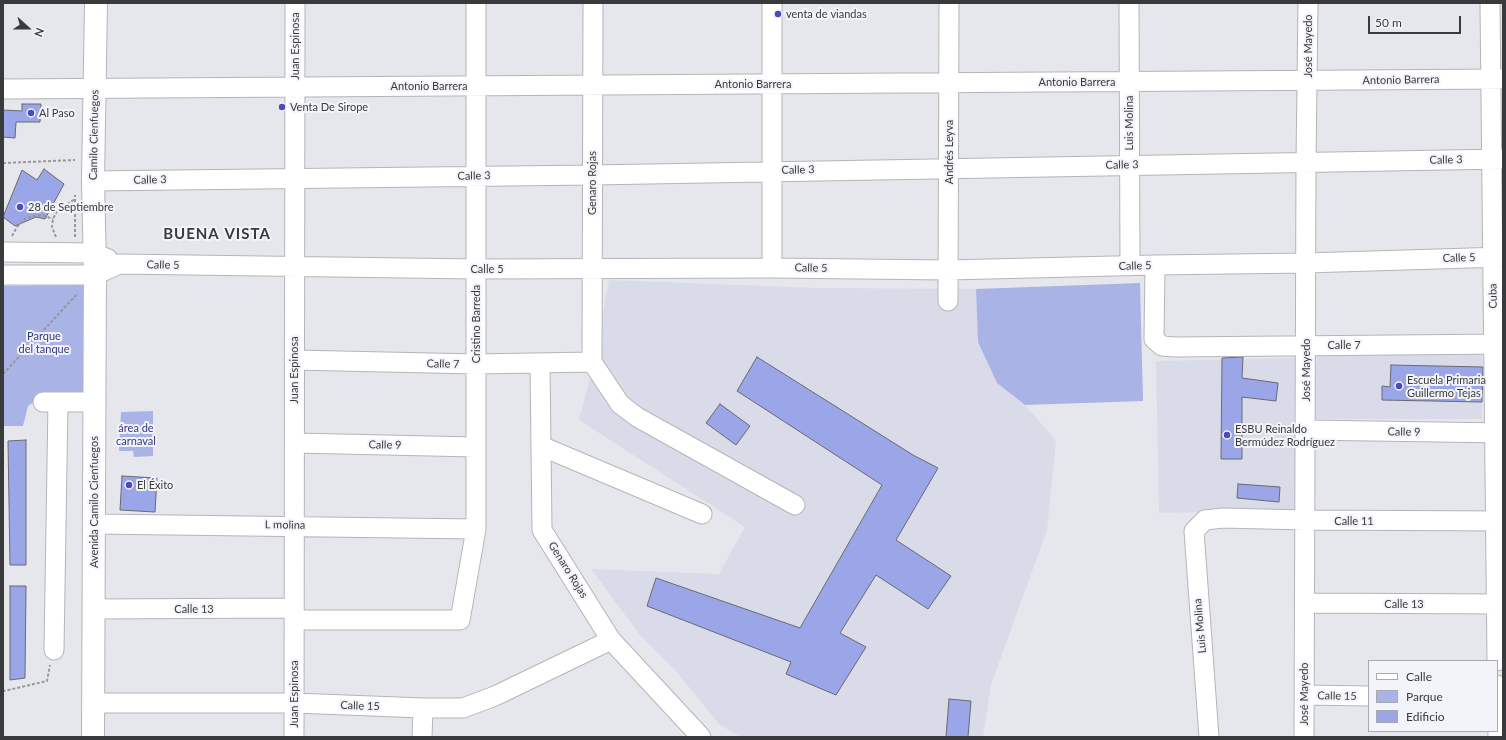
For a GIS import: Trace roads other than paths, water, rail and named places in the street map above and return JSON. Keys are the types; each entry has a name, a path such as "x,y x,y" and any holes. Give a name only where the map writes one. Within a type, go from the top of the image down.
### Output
{"main road":[{"name":"Camilo Cienfuegos","path":"95,265 84,186 95,88 96,3"},
{"name":"Avenida Camilo Cienfuegos","path":"93,737 95,265"}],"street":[{"name":"Juan Espinosa","path":"294,737 295,3"},
{"name":"Cristino Barreda","path":"460,620 476,529 476,3"},
{"name":"Genaro Rojas","path":"592,362 591,269 593,3"},
{"path":"772,3 772,268"},
{"name":"Andrés Leyva","path":"948,301 949,3"},
{"name":"Luis Molina","path":"1129,3 1130,266"},
{"name":"José Mayedo","path":"1304,737 1308,3"},
{"name":"Cuba","path":"1490,3 1497,79 1500,604 1497,660"},
{"name":"Antonio Barrera","path":"3,89 1497,79"},
{"name":"Calle 3","path":"84,186 295,178 592,175 1497,159"},
{"path":"6,247 95,265"},
{"name":"Calle 5","path":"95,265 119,264 476,269 772,268 948,270 1306,263 1498,257"},
{"path":"3,275 95,265"},
{"name":"Calle 7","path":"1155,265 1154,339 1162,346 1498,344"},
{"name":"Calle 7","path":"294,360 476,364 592,362"},
{"path":"592,362 620,404 637,417 794,505"},
{"name":"Genaro Rojas","path":"540,363 542,530 611,640 701,737"},
{"path":"54,650 51,402 94,402"},
{"name":"Calle 9","path":"1306,430 1499,433"},
{"name":"Calle 9","path":"294,442 476,447"},
{"path":"541,446 702,514"},
{"name":"Calle 11","path":"1205,520 1223,518 1499,521"},
{"name":"Luis Molina","path":"1205,520 1194,531 1209,737"},
{"name":"L molina","path":"94,524 294,525 476,529"},
{"name":"Calle 13","path":"1305,603 1500,604"},
{"name":"Calle 13","path":"93,609 460,620"},
{"name":"Calle 15","path":"93,703 294,703 463,708 489,699 611,640"},
{"name":"Calle 15","path":"1305,695 1368,696"},
{"path":"422,737 423,708"}],"place":[{"name":"venta de viandas","path":"778,14"},
{"name":"Venta De Sirope","path":"282,107"},
{"name":"Al Paso","path":"31,113"},
{"name":"28 de Septiembre","path":"20,207"},
{"name":"Escuela Primaria Guillermo Tejas","path":"1399,386"},
{"name":"ESBU Reinaldo Bermúdez Rodríguez","path":"1227,435"},
{"name":"El Éxito","path":"129,485"}],"district":[{"name":"BUENA VISTA","path":"217,234"}],"park label":[{"name":"Parque del tanque","path":"44,342"},
{"name":"área de carnaval","path":"136,434"}]}
